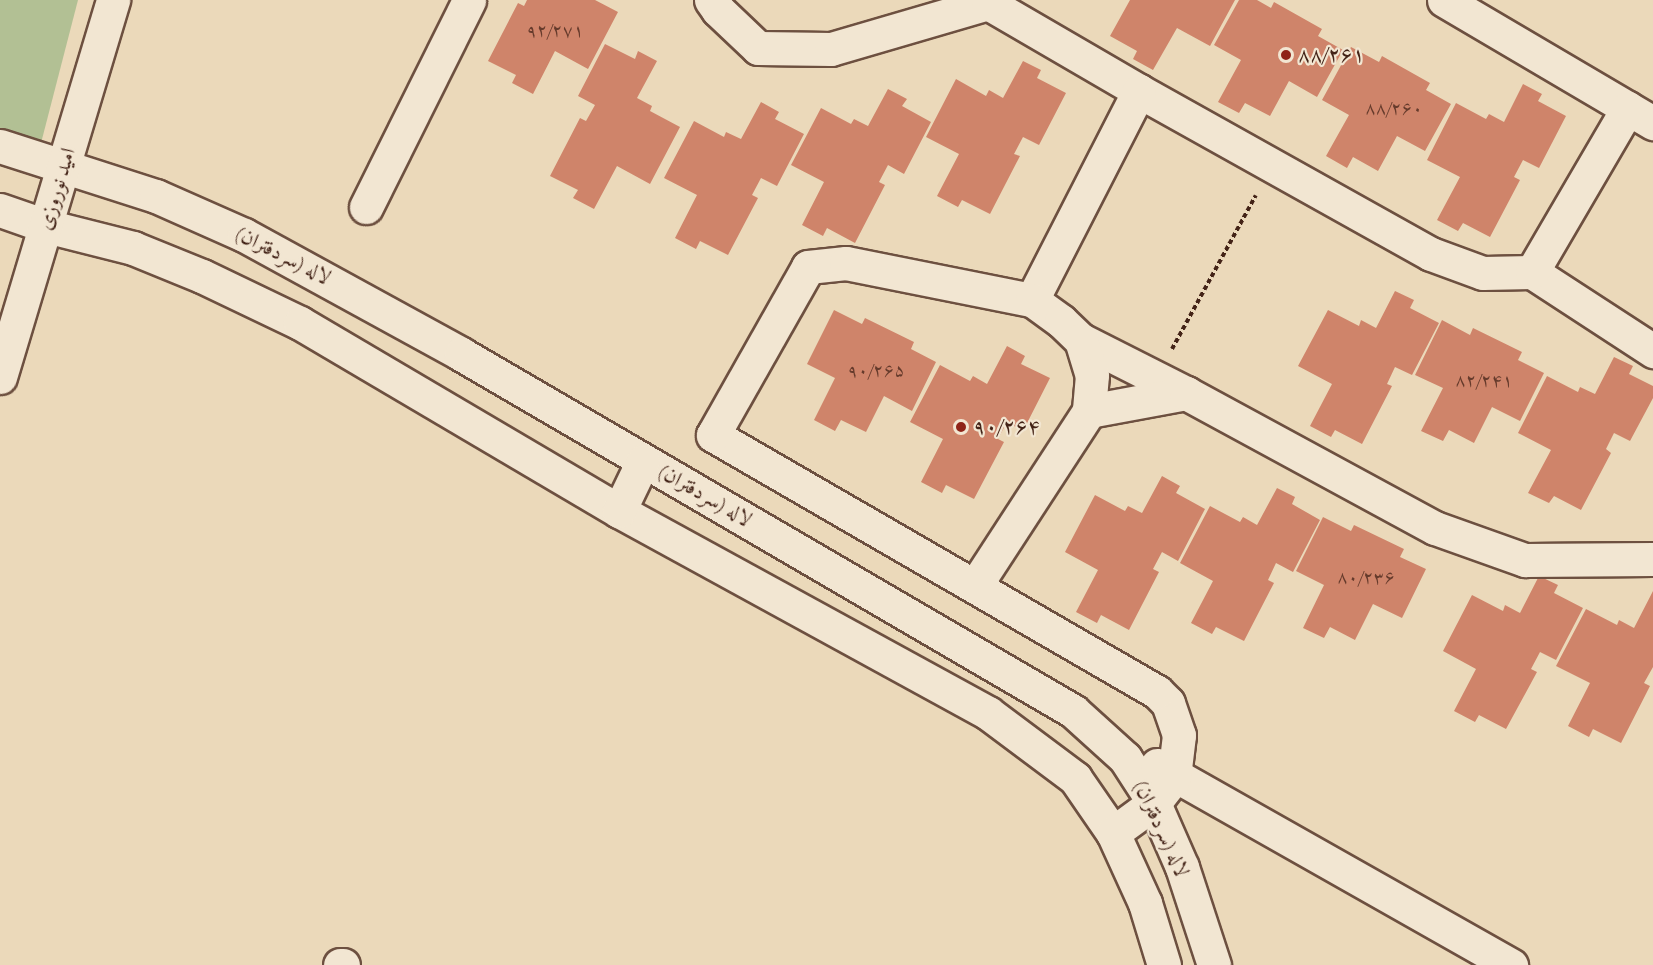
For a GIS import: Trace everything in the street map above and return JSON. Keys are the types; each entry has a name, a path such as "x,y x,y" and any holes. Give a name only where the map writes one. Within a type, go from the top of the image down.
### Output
{"street":[{"name":"امید نوروزی","path":"0,377 113,0"},
{"path":"366,207 469,0"},
{"path":"711,0 718,10 758,48 831,49 989,1 1139,91 1431,254 1483,273 1532,272 1653,351"},
{"path":"1444,0 1640,116 1532,272"},
{"path":"1032,300 1139,91"},
{"name":"لاله (سردفتران)","path":"0,146 156,196 244,235 361,297 1073,711 1125,758 1154,802 1182,867 1214,965"},
{"path":"0,210 46,226 133,248 202,276 300,323 619,511 988,713 1075,778 1113,833 1145,903 1164,965"},
{"path":"1113,833 1154,802 1174,777 1179,735 1168,703 1157,692 713,435 808,267 846,263 1032,300 1082,340 1186,393 1436,528 1525,560 1653,559"},
{"path":"975,586 1089,411 1092,375 1082,340"},
{"path":"1089,411 1186,393"},
{"path":"619,511 643,461"},
{"path":"1073,711 1174,777 1511,965"}],"path":[{"path":"1157,378 1273,166"}],"green space":[{"path":"0,0 78,0 40,147 0,134"}],"building":[{"path":"527,0 595,0 618,12 588,69 555,51 533,94 512,83 516,75 488,61 518,3 524,6"},
{"path":"1130,0 1235,0 1210,46 1177,28 1153,70 1133,59 1137,51 1110,36"},
{"name":"۸۸/۲۶۱","path":"1239,0 1257,0 1271,8 1274,2 1322,29 1318,36 1343,50 1317,97 1289,81 1270,116 1245,103 1239,113 1218,102 1241,60 1214,45"},
{"path":"605,44 635,59 638,51 657,61 637,98 652,106 650,111 680,127 650,184 617,166 594,209 573,198 578,190 550,176 580,118 586,121 595,105 578,96"},
{"path":"1351,47 1379,62 1382,56 1430,83 1426,90 1451,104 1425,151 1397,136 1378,171 1353,157 1347,168 1326,156 1349,115 1322,100"},
{"path":"1023,61 1041,70 1037,78 1066,93 1039,145 1023,137 1014,154 1020,156 990,214 962,200 958,207 937,196 959,154 926,137 956,79 986,96 989,90 1003,98"},
{"path":"1523,84 1542,94 1538,101 1566,116 1539,168 1523,160 1514,177 1520,180 1490,237 1463,223 1458,231 1437,220 1460,177 1427,160 1456,103 1486,119 1489,114 1504,122"},
{"path":"888,89 907,99 902,106 931,122 904,174 888,165 879,182 885,185 855,243 827,228 823,236 802,225 824,182 791,165 821,108 851,124 854,119 868,126"},
{"path":"761,102 779,112 775,119 804,134 777,186 761,178 752,195 758,198 728,255 700,241 696,249 675,238 697,195 664,178 694,121 724,137 726,132 741,139"},
{"path":"1395,291 1414,300 1410,308 1439,323 1412,375 1395,367 1387,384 1392,386 1362,444 1335,430 1331,437 1310,426 1332,384 1298,366 1328,310 1359,326 1361,320 1376,328"},
{"path":"834,310 862,324 865,318 914,342 911,349 936,362 912,411 884,396 866,432 841,420 835,431 814,420 835,378 807,364"},
{"path":"1442,320 1470,335 1473,328 1522,352 1518,360 1544,373 1520,421 1492,407 1474,443 1449,430 1443,441 1421,431 1443,388 1415,375"},
{"name":"۹۰/۲۶۴","path":"1007,346 1025,356 1021,364 1050,378 1023,431 1007,422 998,439 1004,442 974,499 946,485 942,493 921,482 943,439 910,422 940,365 970,381 973,376 987,384"},
{"path":"1614,357 1633,366 1629,374 1653,386 1653,398 1630,441 1614,433 1606,449 1611,453 1581,510 1554,496 1549,503 1528,493 1551,450 1518,433 1547,376 1578,392 1580,387 1595,394"},
{"path":"1162,476 1180,486 1176,493 1205,509 1178,561 1162,552 1153,569 1159,572 1129,630 1101,615 1097,623 1076,612 1098,570 1065,552 1095,495 1125,511 1128,506 1142,513"},
{"path":"1277,488 1295,497 1292,504 1320,520 1293,572 1276,563 1268,580 1274,583 1244,641 1216,627 1212,634 1191,623 1213,581 1180,563 1210,506 1240,522 1243,517 1257,525"},
{"path":"1323,517 1351,531 1354,525 1404,549 1400,557 1426,569 1402,618 1373,604 1355,640 1330,627 1324,638 1303,628 1324,585 1296,571"},
{"path":"1539,576 1558,585 1554,593 1583,608 1556,660 1540,652 1531,669 1537,672 1506,729 1479,715 1475,722 1454,711 1476,669 1443,651 1472,595 1503,611 1505,605 1520,613"},
{"path":"1653,591 1653,667 1644,683 1650,686 1621,743 1593,729 1589,737 1568,726 1590,683 1556,666 1586,609 1617,625 1619,620 1634,628"}],"place":[{"name":"۸۸/۲۶۱","path":"1286,55"},
{"name":"۹۰/۲۶۴","path":"961,427"}]}
